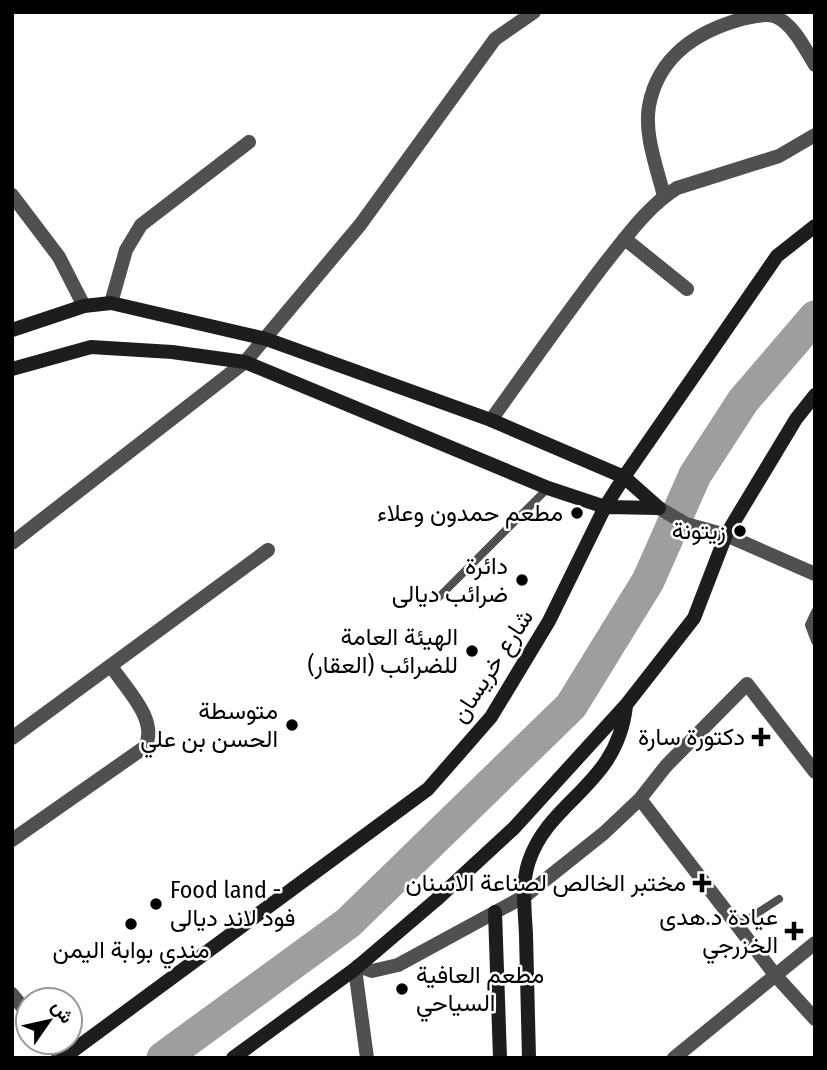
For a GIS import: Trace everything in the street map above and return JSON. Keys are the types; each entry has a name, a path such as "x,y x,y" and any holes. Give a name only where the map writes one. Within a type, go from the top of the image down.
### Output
{"street":[{"path":"12,543 244,362 360,225 495,38 534,12"},
{"path":"664,196 649,137 649,106 662,73 677,51 699,34 719,25 759,15 772,15 785,22 815,65"},
{"path":"491,419 554,330 625,239 664,196 677,188 779,156 815,135"},
{"path":"111,303 125,250 141,225 249,142"},
{"path":"12,195 60,257 84,306"},
{"name":"شارع خريسان","path":"63,1058 428,789 491,718 550,621 605,507 624,477 777,256 815,226"},
{"path":"625,239 687,289"},
{"path":"12,330 84,306 111,303 265,339 491,419 624,477 659,509 686,524 726,535 815,574"},
{"path":"12,369 92,348 172,352 244,362 548,488 605,507 659,509"},
{"path":"233,1058 356,967 514,828 626,705 694,618 726,535 796,419 815,395"},
{"path":"12,738 268,550"},
{"path":"12,840 145,747 151,736 149,724 111,666"},
{"path":"356,967 372,971 389,969 524,896 604,833 640,799 666,766 747,684 815,772"},
{"path":"529,1058 524,896 529,861 536,845 609,759 620,737 626,705"},
{"path":"640,799 776,976 815,1019"},
{"path":"495,912 500,1058"},
{"path":"674,1058 815,943"},
{"path":"356,967 367,1058"}],"lane":[{"path":"439,597 548,488"},
{"path":"815,612 810,625 815,641"},
{"path":"737,926 779,899"}],"waterway":[{"path":"163,1058 348,923 571,706 648,581 695,475 743,401 815,317"}],"place":[{"name":"مطعم حمدون وعلاء","path":"577,513"},
{"name":"زيتونة","path":"740,531"},
{"name":"دائرة ضرائب ديالى","path":"522,580"},
{"name":"الهيئة العامة للضرائب (العقار)","path":"472,651"},
{"name":"متوسطة الحسن بن علي","path":"292,725"},
{"name":"دكتورة سارة","path":"761,737"},
{"name":"مختبر الخالص لصناعة الاسنان","path":"702,883"},
{"name":"Food land - فود لاند ديالى","path":"156,904"},
{"name":"مندي بوابة اليمن","path":"131,924"},
{"name":"عيادة د.هدى الخزرجي","path":"794,931"},
{"name":"مطعم العافية السياحي","path":"402,989"}]}
